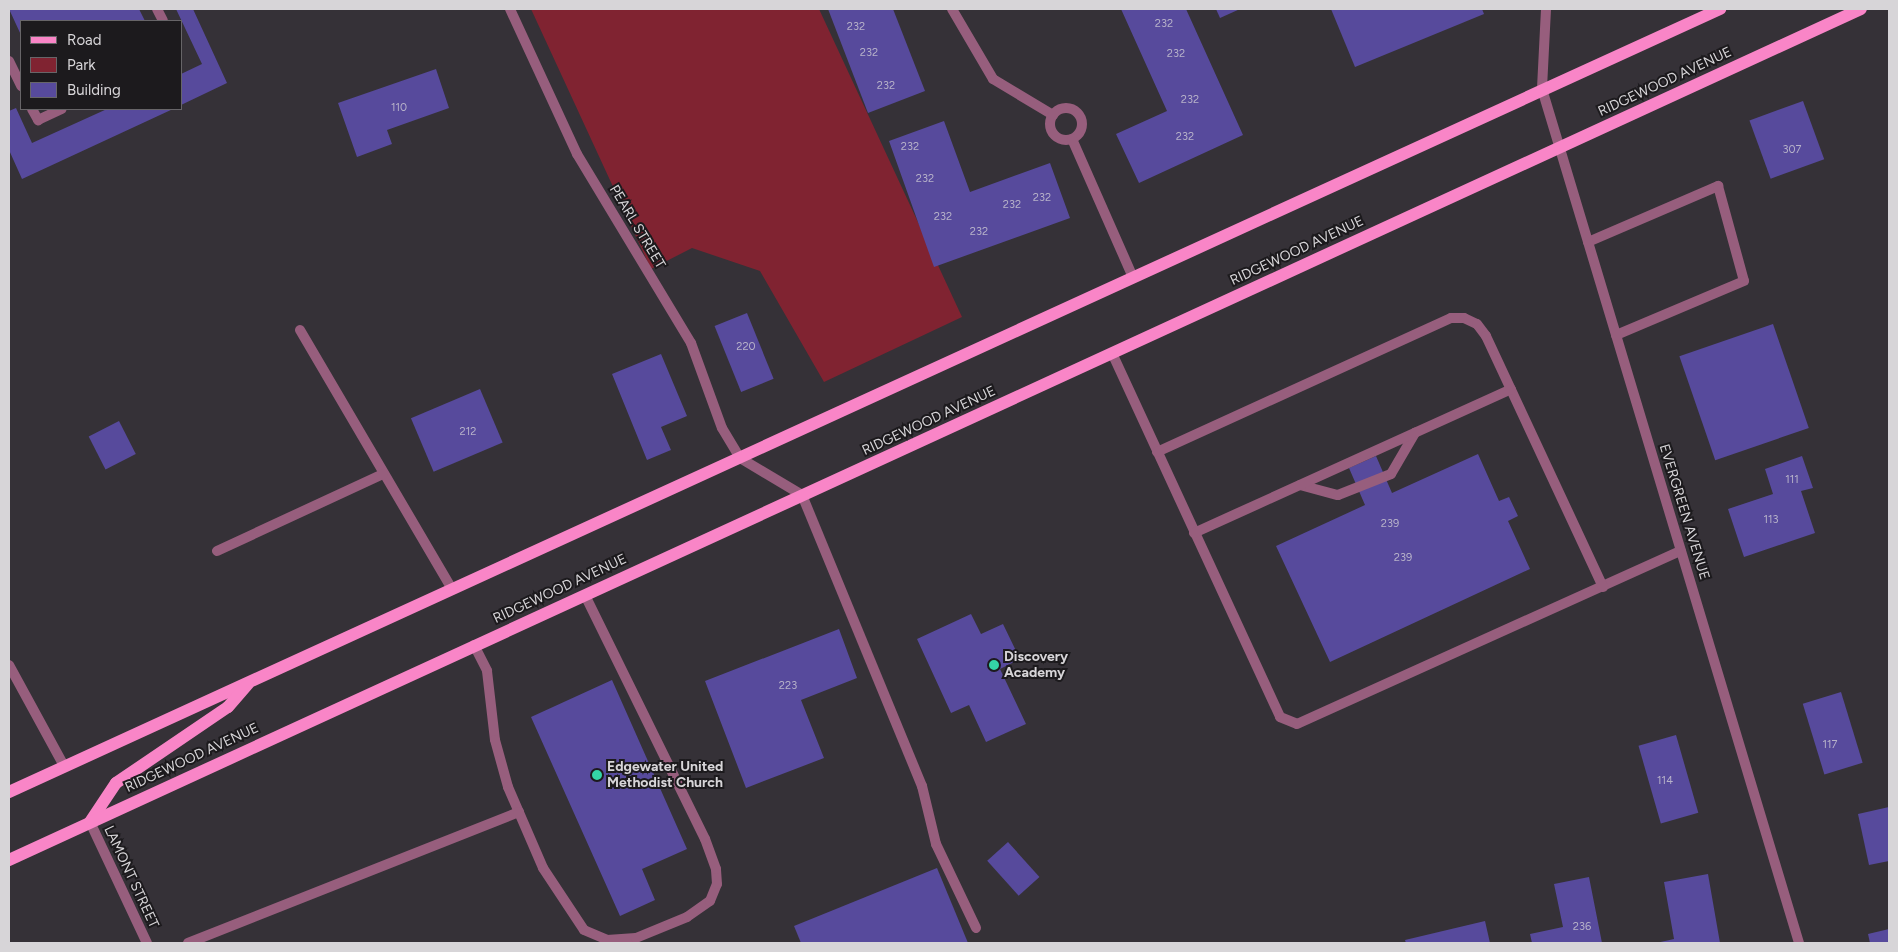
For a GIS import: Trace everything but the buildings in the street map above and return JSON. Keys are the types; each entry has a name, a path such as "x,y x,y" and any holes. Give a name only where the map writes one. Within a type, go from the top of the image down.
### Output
{"main road":[{"path":"9,792 1720,9"},
{"name":"RIDGEWOOD AVENUE","path":"9,860 1861,9"},
{"path":"90,822 116,783 228,707 252,681"}],"street":[{"name":"PEARL STREET","path":"510,9 577,154 691,343 722,428 740,458"},
{"path":"952,9 993,79 1053,114"},
{"name":"EVERGREEN AVENUE","path":"1546,9 1542,89 1799,943"},
{"path":"9,62 20,84"},
{"path":"1067,108 1080,117 1080,131 1072,139 1061,140 1054,135 1050,125 1053,114 1067,108"},
{"path":"33,110 38,120 60,110"},
{"path":"1072,139 1133,278"},
{"path":"1588,242 1718,186 1744,281 1616,335"},
{"path":"1158,452 1451,318 1477,324 1511,389 1603,587"},
{"path":"300,330 452,589"},
{"path":"1112,353 1280,717 1297,724 1681,551"},
{"path":"1194,532 1511,389"},
{"path":"1300,485 1338,495 1391,474 1415,432"},
{"path":"740,458 802,495 922,786 936,844 976,928"},
{"path":"217,550 383,474"},
{"path":"474,645 488,671 495,740 519,812 544,868 584,930 607,940 636,938 687,917 710,901 717,884 716,869 705,839 584,595"},
{"path":"9,665 64,766"},
{"path":"188,943 519,812"},
{"name":"LAMONT STREET","path":"90,822 147,943"}],"green space":[{"path":"531,9 819,9 962,317 824,382 760,271 692,248 651,269"}],"place":[{"name":"Discovery Academy","path":"994,665"},
{"name":"Edgewater United Methodist Church","path":"597,775"}]}
